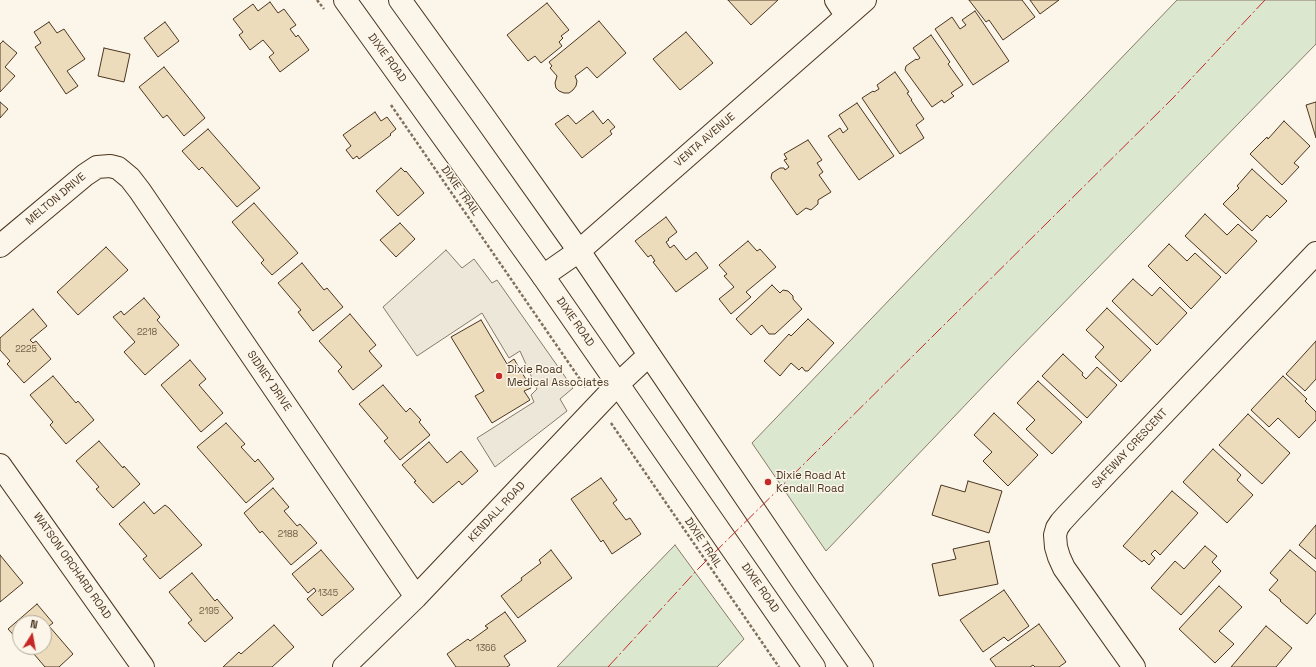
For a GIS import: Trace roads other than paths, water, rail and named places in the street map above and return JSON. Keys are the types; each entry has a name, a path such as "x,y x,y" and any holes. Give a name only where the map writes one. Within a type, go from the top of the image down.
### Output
{"street":[{"name":"DIXIE ROAD","path":"345,0 543,276 814,667"},
{"path":"400,0 579,251 805,586 862,667"},
{"name":"VENTA AVENUE","path":"543,276 579,251 841,8 865,0"},
{"name":"MELTON DRIVE","path":"0,246 97,167 110,166 118,168"},
{"name":"SIDNEY DRIVE","path":"118,168 130,178 140,191 416,597"},
{"name":"SAFEWAY CRESCENT","path":"1134,667 1064,568 1056,547 1055,535 1057,528 1071,511 1316,253"},
{"name":"KENDALL ROAD","path":"344,667 416,597 618,384 649,355"},
{"name":"WATSON ORCHARD ROAD","path":"0,465 143,667"}],"place":[{"name":"Dixie Road Medical Associates","path":"499,376"},
{"name":"Dixie Road At Kendall Road","path":"768,482"}]}
